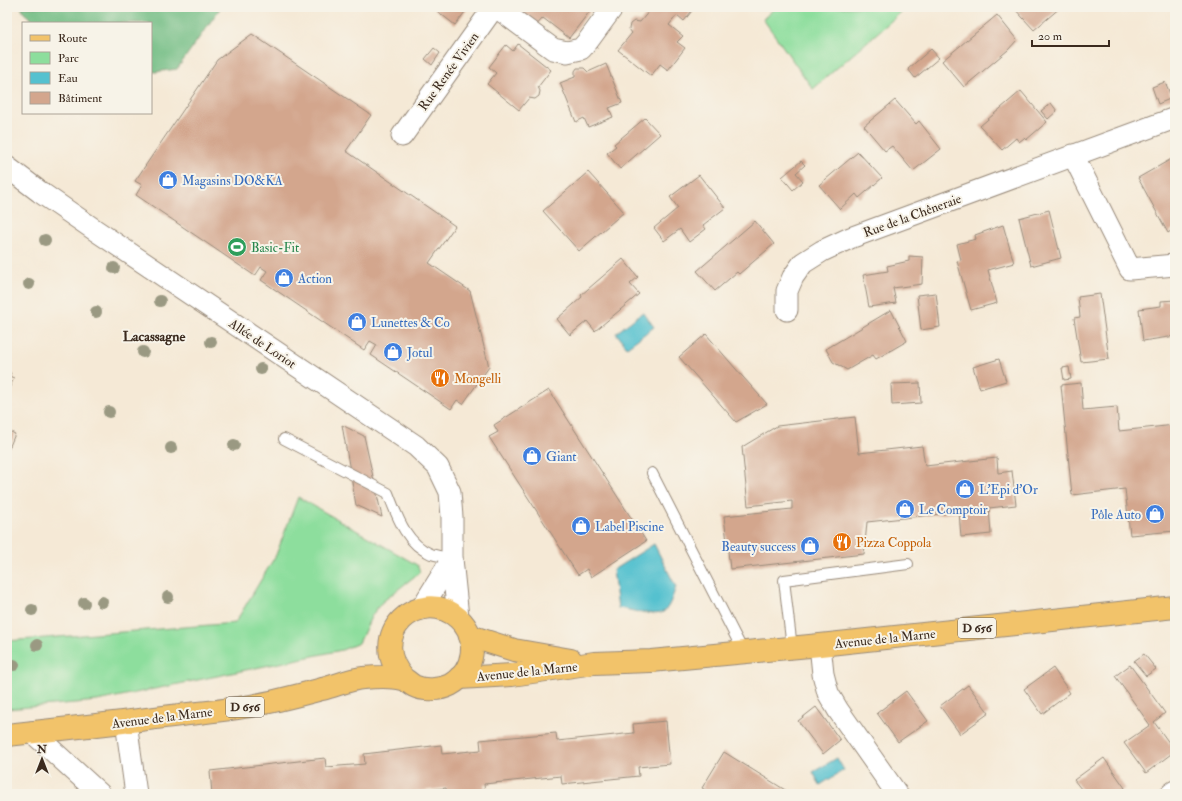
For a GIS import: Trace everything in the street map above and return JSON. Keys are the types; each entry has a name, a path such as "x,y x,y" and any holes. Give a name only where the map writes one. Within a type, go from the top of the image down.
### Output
{"main road":[{"name":"Avenue de la Marne","path":"459,678 512,675 594,663 651,661 744,653 1175,607"},
{"path":"431,608 440,608 450,612 458,618 463,623 470,636 472,647 471,659 467,669 450,685 438,689 426,689 414,686 404,679 394,666 390,650 391,639 395,629 402,620 410,613 421,609 431,608"},
{"name":"Avenue de la Marne","path":"470,636 514,650 594,663"},
{"name":"Avenue de la Marne","path":"362,678 390,650"},
{"name":"Avenue de la Marne","path":"7,735 244,707 294,697 362,678 404,679"}],"street":[{"path":"495,7 553,50 567,52 580,49 588,41 613,7"},
{"name":"Rue Renée Vivien","path":"402,136 495,7"},
{"name":"Rue de la Chêneraie","path":"787,310 787,290 794,277 803,263 822,251 850,238 1175,118"},
{"path":"1073,155 1130,269 1175,265"},
{"name":"Allée de Loriot","path":"7,168 95,230 416,446 438,467 450,492 452,517 452,559 458,618"},
{"path":"421,609 452,559"},
{"path":"820,645 828,693 838,710 897,794"},
{"path":"126,722 136,794"},
{"path":"32,732 100,794"},
{"path":"1171,794 1175,791"}],"lane":[{"path":"284,439 388,493 398,521 413,543 431,553 452,559"},
{"path":"652,473 744,653"},
{"path":"792,648 784,580 908,564"}],"green space":[{"path":"21,7 221,7 177,69 155,72 152,71 152,22 35,22 24,13"},
{"path":"776,7 907,7 813,89 763,19"},
{"path":"298,497 417,565 420,572 381,603 372,615 359,643 342,650 97,701 7,709 7,641 235,623 276,555"}],"water":[{"path":"643,312 654,327 627,347 616,333"},
{"path":"654,544 676,587 669,604 663,612 654,614 618,608 613,570"},
{"path":"837,758 844,770 820,785 813,772"}],"building":[{"path":"432,7 467,7 468,8 455,25"},
{"path":"526,7 531,7 534,10 537,7 593,7 569,38 543,18 534,28 519,16"},
{"path":"655,7 695,7 684,21 677,15 669,25 683,36 677,42 685,48 668,70 660,64 651,76 618,50 632,33 629,29 630,24 634,21 640,22 650,10 651,11"},
{"path":"1013,7 1061,7 1034,30"},
{"path":"997,15 1017,40 1008,50 964,87 942,61"},
{"path":"252,34 371,115 346,151 455,226 429,263 470,291 489,367 463,404 457,400 451,409 371,355 377,345 370,341 364,350 261,280 267,271 261,267 255,276 136,195 142,185 135,181 217,60"},
{"path":"518,44 551,70 538,87 540,91 539,96 535,99 529,98 519,110 487,84 496,73 489,67 506,45 513,51"},
{"path":"434,48 440,53 432,65 425,59"},
{"path":"931,49 939,58 915,78 908,69"},
{"path":"606,64 622,103 609,108 613,117 588,127 584,118 576,122 560,83 575,77 575,71 577,68 584,68 588,72"},
{"path":"1165,82 1172,98 1158,104 1152,87"},
{"path":"1021,91 1047,122 1026,140 1024,138 1019,142 1016,138 1002,150 980,126"},
{"path":"895,100 916,124 919,121 941,149 913,171 892,146 885,151 864,126"},
{"path":"1051,103 1057,111 1048,119 1041,111"},
{"path":"645,118 660,134 620,169 607,153 616,146 614,144"},
{"path":"858,152 882,178 859,198 856,194 840,209 819,185"},
{"path":"1175,157 1175,228 1168,233 1138,178"},
{"path":"801,161 805,165 796,173 803,181 793,190 782,177"},
{"path":"588,172 624,212 579,251 543,211"},
{"path":"699,175 725,208 703,225 706,229 689,242 680,229 664,241 654,228 678,208 670,197"},
{"path":"1049,210 1061,258 1031,266 1019,218"},
{"path":"755,221 774,244 739,274 737,272 715,291 697,271"},
{"path":"1003,225 1014,263 988,270 997,303 971,310 957,261 961,260 957,244 976,239 975,235"},
{"path":"909,256 923,257 922,284 893,288 896,303 869,307 863,275 888,271 887,266 909,261"},
{"path":"623,259 638,277 630,284 639,294 595,331 587,321 570,335 557,319 582,297 581,295"},
{"path":"936,293 940,327 921,330 917,295"},
{"path":"1100,294 1109,359 1081,362 1074,318 1080,317 1078,297"},
{"path":"1175,300 1175,336 1143,341 1139,309 1161,306 1161,301"},
{"path":"891,310 907,341 876,359 873,355 847,370 833,362 826,349"},
{"path":"706,334 767,404 736,422 679,357"},
{"path":"999,359 1006,381 980,389 973,367"},
{"path":"1069,367 1071,379 1064,380 1062,368"},
{"path":"7,371 11,373 9,376 14,378 7,393"},
{"path":"920,383 921,403 892,405 891,384"},
{"path":"1081,383 1083,410 1117,407 1119,431 1175,425 1175,531 1130,535 1125,489 1072,495 1061,385"},
{"path":"549,390 646,541 591,577 587,569 578,575 489,437 498,432 494,425"},
{"path":"855,417 859,453 922,446 925,466 997,458 998,473 1012,471 1016,505 989,508 991,534 961,537 959,512 867,522 864,554 730,569 724,516 792,509 792,501 748,506 742,447 777,426"},
{"path":"342,425 364,436 382,517 356,505"},
{"path":"7,430 15,434 7,453"},
{"path":"1144,654 1156,669 1146,676 1134,661"},
{"path":"1130,665 1165,713 1154,722 1175,751 1146,773 1124,743 1150,725 1115,676"},
{"path":"1053,668 1070,693 1042,714 1024,689"},
{"path":"968,685 989,713 960,734 940,706"},
{"path":"906,691 928,721 898,742 877,713"},
{"path":"816,707 840,740 823,754 798,721"},
{"path":"666,721 670,764 638,767 639,776 562,784 561,776 484,784 485,793 474,794 447,794 446,788 396,794 212,794 210,771 325,758 326,767 365,764 364,754 441,745 442,754 481,750 480,740 556,733 557,741 634,733 633,724"},
{"path":"724,752 790,793 712,794 702,788"},
{"path":"1104,758 1125,788 1117,794 1085,794 1074,780"}],"place":[{"name":"Magasins DO&KA","path":"168,180"},
{"name":"Basic-Fit","path":"237,247"},
{"name":"Action","path":"284,278"},
{"name":"Lunettes & Co","path":"357,322"},
{"name":"Jotul","path":"393,352"},
{"name":"Mongelli","path":"440,378"},
{"name":"Giant","path":"532,456"},
{"name":"L'Epi d'Or","path":"965,489"},
{"name":"Le Comptoir","path":"905,509"},
{"name":"Pôle Auto","path":"1155,514"},
{"name":"Label Piscine","path":"581,526"},
{"name":"Pizza Coppola","path":"842,542"},
{"name":"Beauty success","path":"810,546"}],"district":[{"name":"Lacassagne","path":"154,336"}]}
